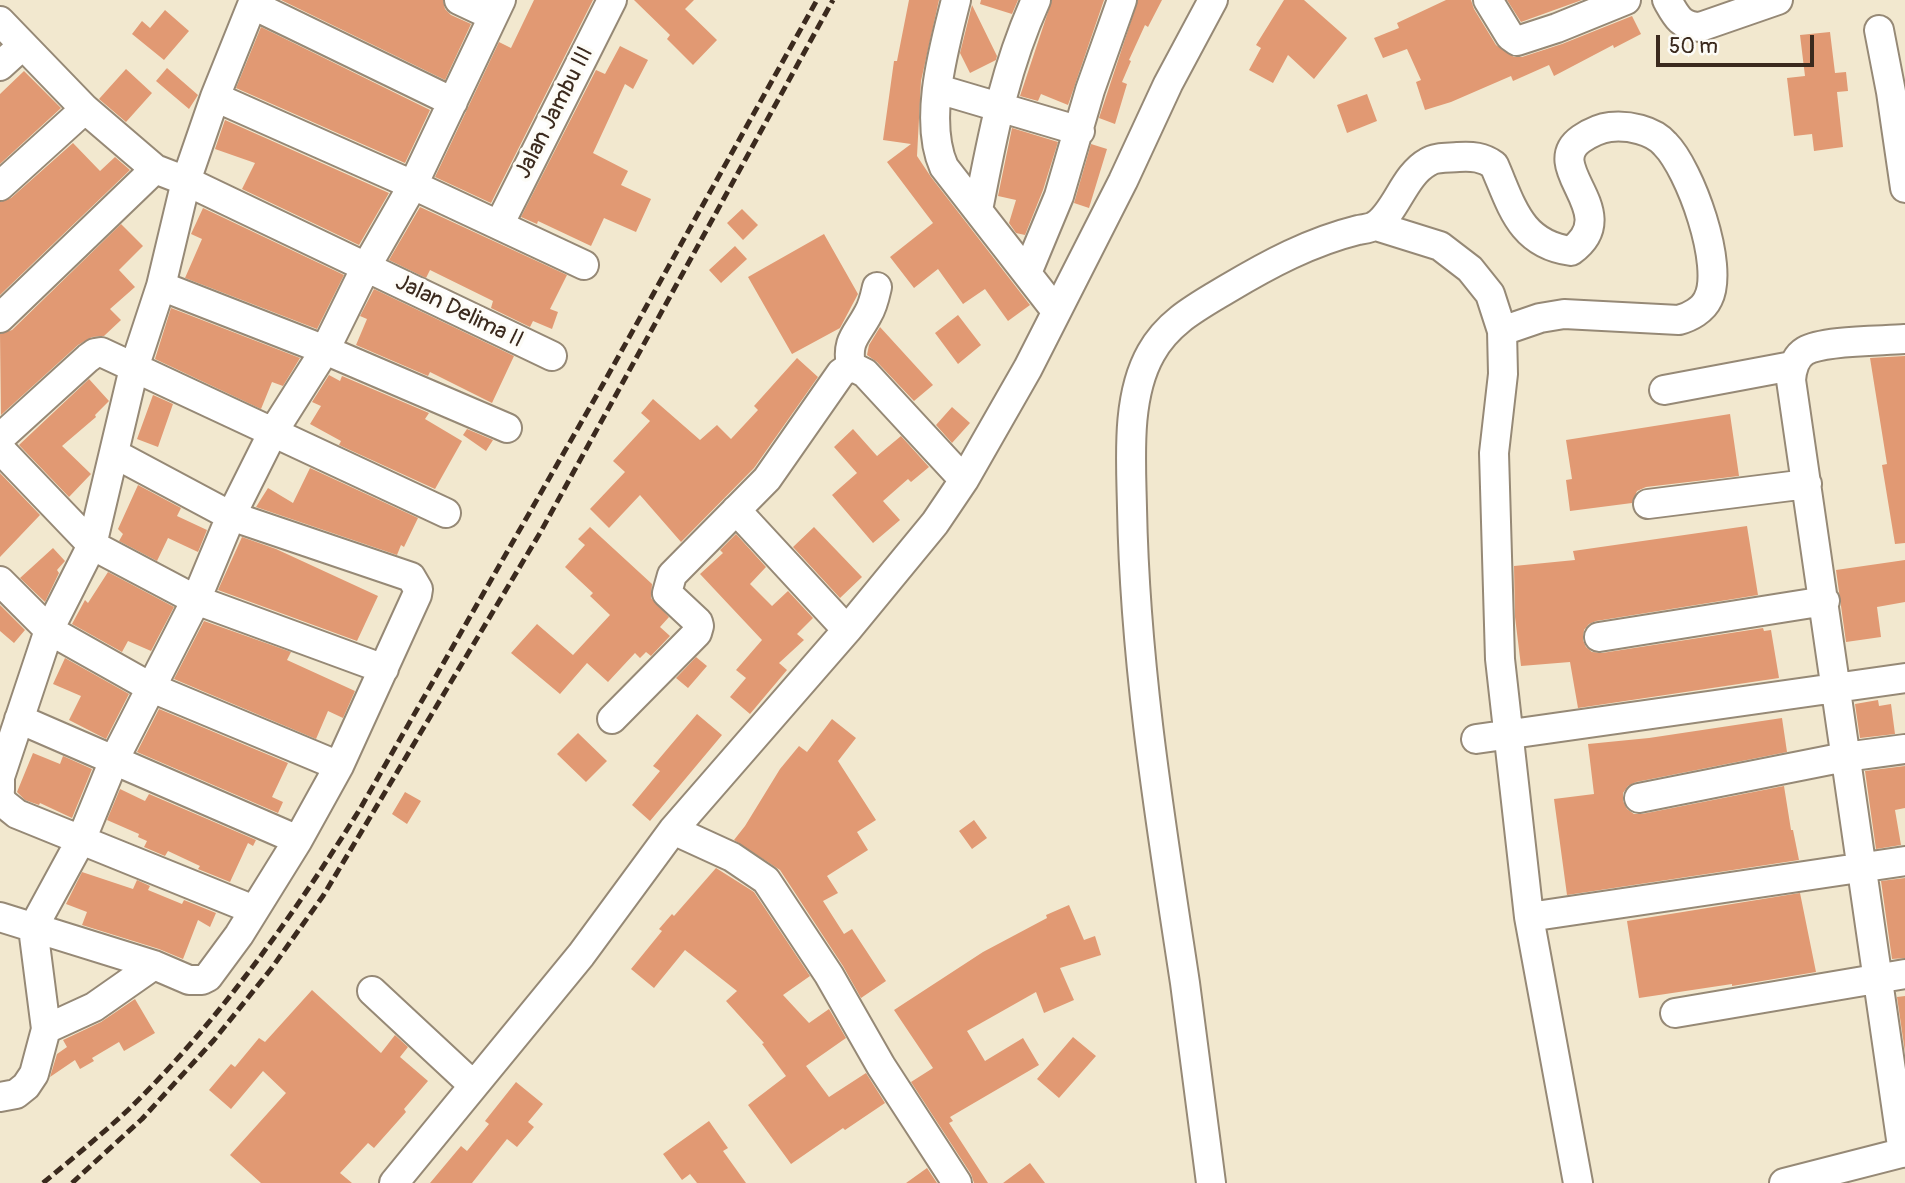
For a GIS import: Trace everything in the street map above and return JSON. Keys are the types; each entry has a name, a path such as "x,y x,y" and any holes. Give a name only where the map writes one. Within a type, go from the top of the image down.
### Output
{"street":[{"path":"0,1097 16,1094 26,1086 34,1074 46,1029 33,928 82,838 114,760 196,600 231,516 273,432 325,350 366,267 412,185 497,8 459,0"},
{"name":"Jalan Jambu III","path":"499,225 612,0"},
{"path":"956,0 938,89 934,129 938,155 944,167 1056,311"},
{"path":"978,210 1007,73 1036,0"},
{"path":"1027,273 1059,196 1090,90 1122,0"},
{"path":"394,1183 581,955 673,830 936,523 964,480 1028,368 1168,84 1213,0"},
{"path":"1488,0 1510,37 1517,41 1626,0"},
{"path":"1667,0 1677,19 1691,27 1700,27 1778,0"},
{"path":"254,910 82,838 17,814 0,791 19,719 50,630 92,545 134,368 161,286 186,181 215,97 253,3 453,102"},
{"name":"Jalan Delima II","path":"0,21 85,109 155,169 186,181 552,356"},
{"path":"1879,30 1905,188"},
{"path":"0,66 22,46"},
{"path":"938,89 1080,131"},
{"path":"215,97 584,265"},
{"path":"0,186 85,109"},
{"path":"1376,226 1413,174 1429,160 1477,157 1494,165 1523,227 1538,241 1557,249 1571,251 1586,237 1589,226 1586,201 1569,164 1569,153 1574,144 1597,130 1611,127 1627,127 1651,133 1665,143 1687,176 1702,220 1713,276 1708,300 1689,317 1679,320 1564,314 1539,318 1502,331"},
{"path":"0,318 155,169"},
{"path":"1211,1183 1154,783 1141,660 1133,540 1132,422 1140,380 1149,355 1164,334 1186,313 1275,261 1310,245 1376,226 1440,246 1470,269 1490,294 1502,331 1503,374 1494,453 1500,659 1529,917 1578,1183"},
{"path":"161,286 325,350 507,428"},
{"path":"851,366 848,353 851,341 869,313 877,287"},
{"path":"1784,1183 1904,1153 1860,867 1838,688 1791,380 1793,366 1803,351 1818,346 1905,339"},
{"path":"384,669 196,600 92,545 1,436 95,353 107,353 446,513"},
{"path":"851,366 865,373 964,480"},
{"path":"612,719 697,633 698,622 667,593 672,575 767,479 841,373 851,366"},
{"path":"1664,390 1793,366"},
{"path":"0,918 154,965 189,980 202,981 214,971 298,840 339,766 417,595 418,589 411,578 231,516 114,454"},
{"path":"1648,504 1807,484"},
{"path":"736,510 847,630"},
{"path":"0,581 50,630 152,688 339,766"},
{"path":"1599,637 1825,601"},
{"path":"1476,739 1905,678"},
{"path":"19,719 298,840"},
{"path":"1639,797 1845,757 1905,749"},
{"path":"673,830 732,857 766,880 829,975 881,1066 957,1183"},
{"path":"1529,917 1905,861"},
{"path":"46,1029 94,1007 154,965"},
{"path":"1675,1013 1905,974"},
{"path":"372,991 473,1085"}],"building":[{"path":"281,0 443,0 445,9 451,15 471,24 445,80"},
{"path":"534,0 593,0 491,203 435,177 499,42 511,48"},
{"path":"634,0 694,0 685,9 717,40 693,65 667,39 670,35"},
{"path":"909,0 939,0 921,81 917,156 1030,305 1008,321 985,289 963,304 938,269 914,288 890,257 933,223 887,162 911,144 883,140 894,61 897,61"},
{"path":"981,0 1018,0 1012,14 980,4"},
{"path":"1052,0 1104,0 1068,105 1041,94 1038,101 1020,96"},
{"path":"1138,0 1162,0 1148,27 1145,25 1129,60 1131,61 1122,82 1127,84 1115,124 1099,118"},
{"path":"1284,0 1304,0 1347,38 1314,79 1288,55 1273,83 1249,70 1261,48 1256,45"},
{"path":"1446,0 1471,0 1496,45 1514,57 1562,44 1632,16 1641,34 1614,48 1613,45 1554,76 1549,65 1513,81 1511,76 1451,102 1425,110 1416,82 1421,80 1407,49 1383,58 1374,38 1399,28 1397,23"},
{"path":"1507,0 1582,0 1521,22"},
{"path":"972,5 997,56 996,60 970,73 960,53"},
{"path":"165,10 189,31 164,60 132,34 142,21 150,28"},
{"path":"261,27 430,110 405,163 236,88"},
{"path":"1830,32 1835,73 1846,72 1848,91 1837,92 1843,147 1814,151 1812,134 1794,136 1787,78 1805,76 1800,35"},
{"path":"620,46 648,60 633,89 625,84 593,153 628,171 621,185 651,199 636,232 604,218 591,246 538,221 537,224 521,217 596,70 605,74"},
{"path":"167,68 198,95 189,109 156,81"},
{"path":"126,69 152,93 126,122 99,99"},
{"path":"24,71 61,108 0,164 0,94"},
{"path":"1367,94 1377,121 1347,133 1337,105"},
{"path":"225,120 389,193 359,245 242,189 255,163 215,149"},
{"path":"1012,128 1058,142 1025,235 1016,233 1009,223 1016,200 998,196"},
{"path":"73,143 100,171 115,157 130,170 0,295 0,202 11,198"},
{"path":"1091,144 1107,149 1089,208 1074,203"},
{"path":"420,207 567,275 550,309 558,312 552,329 533,321 530,327 491,308 493,301 430,270 426,278 389,260"},
{"path":"203,208 344,275 317,329 185,278 202,239 191,234"},
{"path":"742,209 758,225 743,240 727,223"},
{"path":"121,224 143,246 119,270 135,287 110,309 121,320 104,336 92,337 78,345 1,415 0,334 12,330"},
{"path":"824,234 858,294 840,328 792,354 748,277"},
{"path":"735,246 747,259 721,283 709,270"},
{"path":"374,289 514,356 492,403 430,372 428,376 356,345 367,319 360,316"},
{"path":"171,308 300,358 283,386 272,382 261,409 155,359"},
{"path":"958,315 981,345 958,364 935,333"},
{"path":"880,327 933,385 914,401 867,355 869,345"},
{"path":"1905,356 1905,543 1895,544 1882,465 1887,464 1870,358"},
{"path":"797,358 818,377 754,468 681,542 640,495 609,528 590,509 625,472 613,461 650,421 641,413 653,399 700,440 717,425 731,439 758,410 754,406"},
{"path":"329,375 340,381 342,376 429,413 425,419 462,441 435,489 339,445 341,441 310,424 321,406 312,402"},
{"path":"89,379 109,401 96,417 62,446 91,474 69,497 19,445"},
{"path":"153,395 173,404 158,447 137,439"},
{"path":"952,407 970,423 952,443 936,425"},
{"path":"1730,414 1739,476 1646,487 1637,491 1632,503 1570,511 1566,480 1572,479 1566,440"},
{"path":"467,429 493,440 486,451 463,435"},
{"path":"853,429 877,456 901,436 929,467 911,482 908,479 883,501 900,520 873,543 832,495 857,473 834,447"},
{"path":"310,468 418,518 404,547 401,545 397,555 256,507 268,488 293,503"},
{"path":"0,473 40,515 0,557"},
{"path":"138,485 181,508 177,516 207,530 198,552 168,538 157,561 119,541 123,534 118,529"},
{"path":"1747,526 1758,595 1596,621 1584,630 1583,640 1592,652 1602,653 1763,628 1764,631 1771,630 1779,678 1578,708 1570,662 1521,666 1515,617 1514,566 1575,560 1573,551"},
{"path":"590,527 652,584 651,598 669,617 660,627 670,636 651,656 646,652 640,658 635,653 608,682 587,663 560,694 511,653 537,624 573,655 610,615 590,596 593,593 565,567 585,545 578,539"},
{"path":"814,527 862,577 840,598 793,547"},
{"path":"736,534 766,567 750,584 772,606 788,591 813,618 797,634 804,640 779,663 787,670 750,714 730,697 746,678 736,670 762,640 700,574 723,553 720,550"},
{"path":"242,537 276,549 378,596 357,641 218,590"},
{"path":"53,548 65,561 57,570 59,573 45,602 20,578"},
{"path":"1905,560 1905,602 1877,607 1881,637 1846,642 1836,570"},
{"path":"108,572 174,607 151,651 128,641 122,652 72,624 85,600 88,603"},
{"path":"0,605 25,630 14,643 0,631"},
{"path":"204,621 291,652 287,660 355,691 343,718 328,711 316,739 174,679"},
{"path":"696,657 707,666 688,688 676,678"},
{"path":"65,658 129,694 106,739 69,720 81,696 53,684"},
{"path":"1878,700 1879,706 1891,704 1895,734 1860,738 1855,704"},
{"path":"159,709 288,763 272,797 283,802 278,813 137,752"},
{"path":"697,714 722,735 650,821 632,805 660,771 653,766"},
{"path":"1782,718 1787,752 1636,782 1628,786 1623,793 1623,801 1627,809 1634,814 1642,814 1784,786 1799,860 1567,895 1554,799 1594,794 1588,744 1649,738"},
{"path":"832,719 856,738 838,761 876,820 857,832 868,850 827,876 838,893 823,901 844,934 852,929 886,981 861,998 780,870 734,840 780,769 799,746 807,752"},
{"path":"578,733 607,761 586,782 557,754"},
{"path":"33,753 60,764 63,756 92,769 72,818 40,803 39,805 25,800 17,792"},
{"path":"1905,766 1905,808 1895,810 1901,845 1876,849 1865,771"},
{"path":"120,789 145,801 149,794 256,840 253,846 248,843 230,882 198,869 200,866 168,851 165,856 144,847 147,841 138,837 139,834 107,820"},
{"path":"405,792 421,801 407,824 392,814"},
{"path":"974,820 987,838 972,849 959,831"},
{"path":"716,868 754,892 810,976 783,995 809,1023 829,1009 846,1038 806,1066 829,1097 866,1073 885,1103 791,1164 748,1105 786,1076 762,1044 764,1043 726,1001 737,991 685,950 654,988 631,969 662,931 659,929"},
{"path":"82,872 133,889 137,880 150,886 148,890 182,904 184,900 216,913 210,927 198,920 183,959 82,925 87,912 66,904"},
{"path":"1905,878 1905,958 1892,959 1881,881"},
{"path":"1800,893 1816,972 1639,998 1627,921"},
{"path":"1069,905 1084,940 1095,936 1101,955 1060,968 1074,1000 1044,1013 1036,992 967,1031 985,1061 1023,1038 1039,1065 950,1117 953,1121 949,1123 988,1183 974,1183 971,1174 911,1082 933,1068 894,1010 983,952 1047,918 1046,915"},
{"path":"312,990 381,1053 395,1035 408,1047 400,1057 428,1081 404,1109 406,1112 374,1148 368,1143 340,1173 352,1183 261,1183 230,1155 286,1093 263,1071 231,1109 209,1090 231,1064 235,1067 259,1038 265,1042"},
{"path":"1905,996 1905,1052 1897,997"},
{"path":"135,999 155,1033 124,1051 119,1042 92,1058 94,1061 80,1069 75,1060 50,1077 57,1054 67,1047 63,1040 101,1022"},
{"path":"1073,1037 1096,1056 1059,1098 1037,1079"},
{"path":"516,1082 543,1104 528,1122 534,1127 517,1147 507,1139 472,1183 430,1183 461,1146 467,1151 489,1124 485,1121"},
{"path":"709,1121 728,1148 723,1151 746,1183 697,1183 690,1174 682,1180 663,1154"},
{"path":"1030,1163 1045,1183 1003,1183"},
{"path":"927,1168 937,1183 906,1183"}],"railway":[{"path":"43,1183 128,1110 193,1041 253,966 335,848 360,809 602,386 817,0"},
{"path":"72,1183 142,1119 214,1040 271,969 323,896 540,533 833,0"}]}
